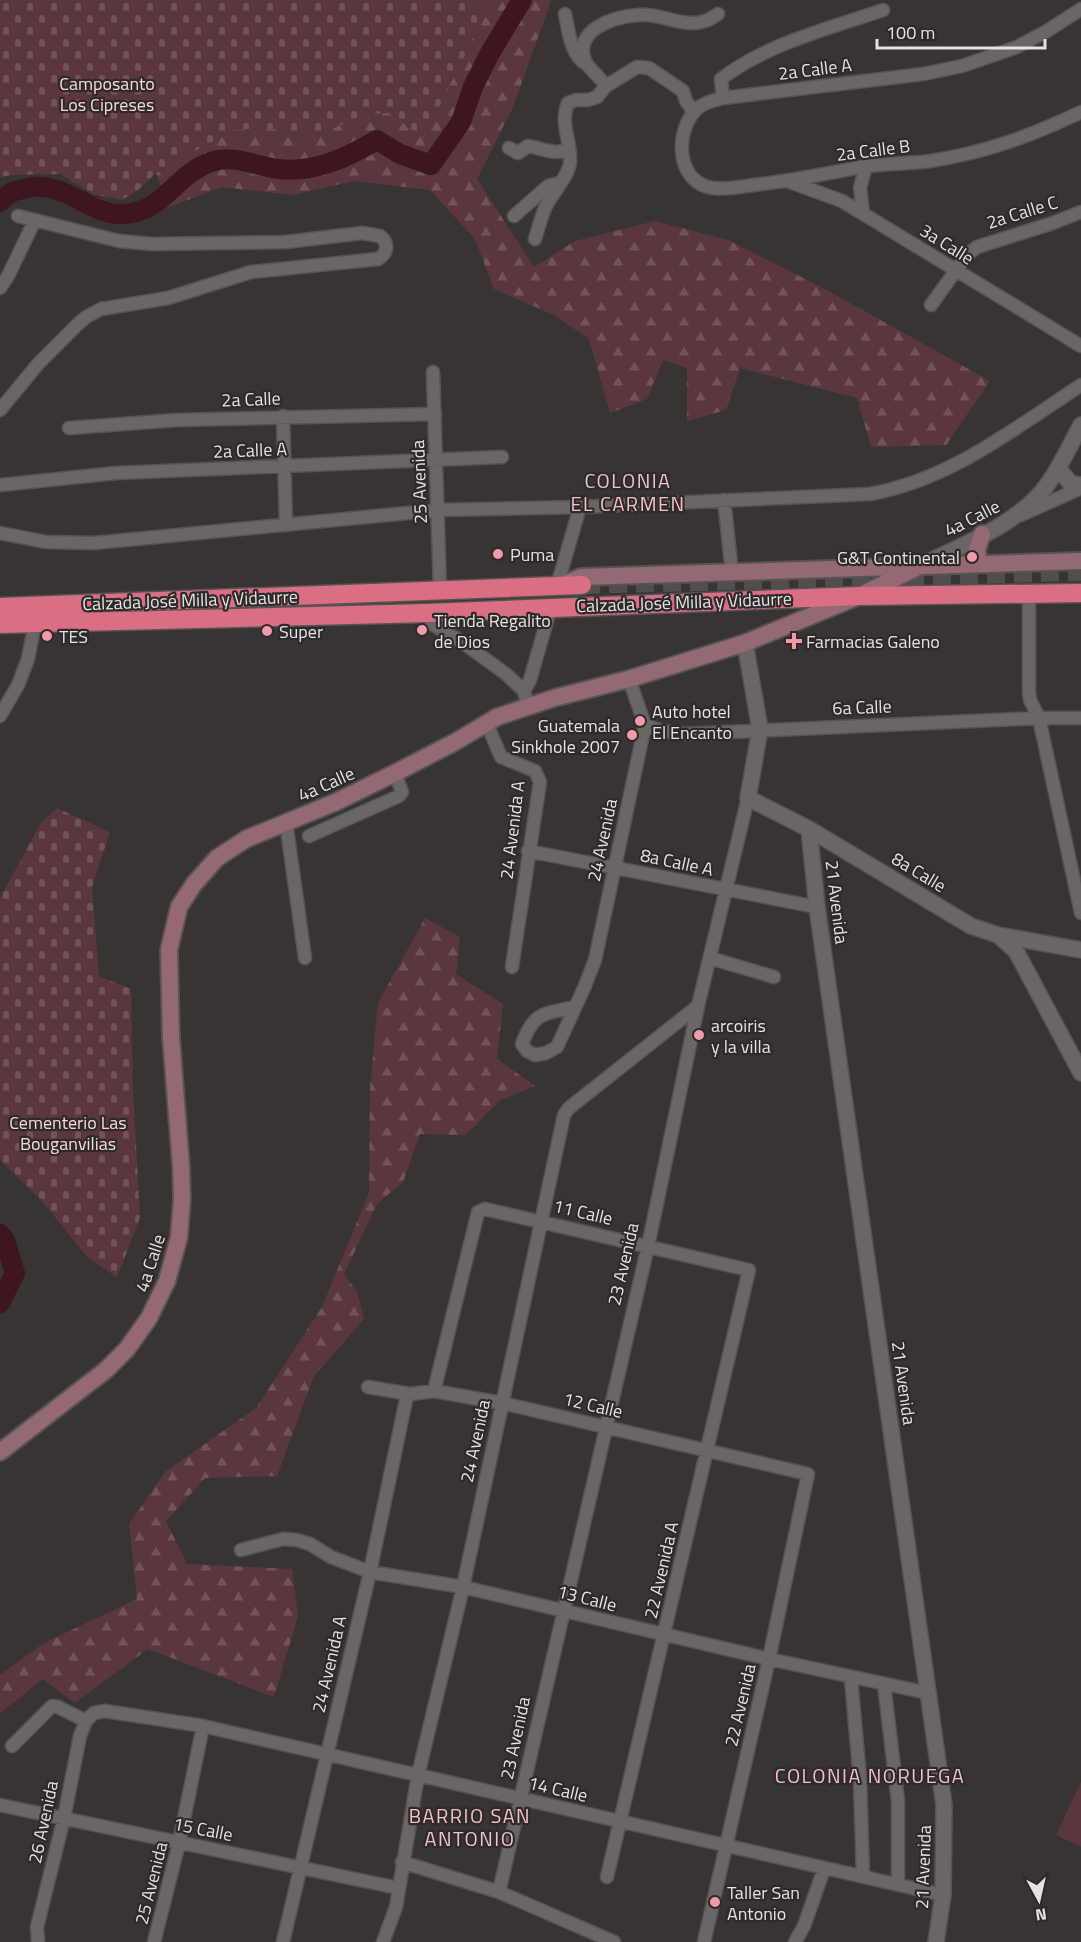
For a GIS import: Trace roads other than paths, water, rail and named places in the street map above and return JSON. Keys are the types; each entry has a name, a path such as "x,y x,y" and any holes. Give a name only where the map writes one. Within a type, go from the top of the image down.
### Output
{"highway":[{"name":"Calzada José Milla y Vidaurre","path":"0,607 582,585"},
{"name":"Calzada José Milla y Vidaurre","path":"0,624 428,613 860,596 1081,593"}],"main road":[{"path":"980,564 977,557 982,534"},
{"name":"Calzada José Milla y Vidaurre","path":"559,586 581,577 1081,561"},
{"name":"4a Calle","path":"0,1452 106,1370 135,1340 159,1301 175,1257 182,1219 181,1166 171,1037 170,950 179,908 194,884 217,858 246,839 336,802 396,773 455,742 526,698 554,698 629,679 745,643 860,596 920,566"}],"street":[{"name":"2a Calle A","path":"694,112 700,106 723,98 923,74 962,66 1017,47 1081,9"},
{"path":"723,98 721,79 753,58 883,10"},
{"path":"565,14 578,59 598,75 606,86"},
{"path":"586,65 584,42 600,24 639,15 671,18 683,23 708,22 718,14"},
{"path":"535,239 545,208 567,173 570,163 564,124 568,103 597,98 606,86 637,67 649,68 683,91 686,101 694,112"},
{"name":"2a Calle B","path":"694,112 683,136 682,153 688,171 705,187 722,189 789,182 866,166 929,161 988,149 1034,135 1081,112"},
{"path":"509,148 518,153 528,146 555,152 568,149"},
{"path":"863,213 860,188 866,166"},
{"name":"3a Calle","path":"789,182 842,201 1081,346"},
{"path":"514,216 548,186 560,183"},
{"name":"2a Calle C","path":"931,305 970,251 983,243 1041,227 1081,212"},
{"path":"0,410 38,364 77,325 101,309 168,298 251,272 378,259 384,254 386,247 386,242 380,236 362,233 286,242 152,244 119,241 18,216"},
{"path":"0,288 35,220"},
{"name":"25 Avenida","path":"433,372 440,590"},
{"path":"0,533 46,542 94,543 439,510 580,507 870,494 914,483 971,457 1081,385"},
{"name":"2a Calle","path":"69,428 177,420 435,414"},
{"path":"283,416 286,525"},
{"path":"1009,520 1046,487 1081,424"},
{"name":"2a Calle A","path":"0,484 116,473 502,457"},
{"path":"1058,468 1071,484 1081,486"},
{"name":"4a Calle","path":"920,566 1081,486"},
{"path":"724,500 732,572"},
{"path":"559,586 580,507"},
{"path":"1029,594 1029,692 1039,718 1081,913"},
{"path":"526,698 551,607"},
{"path":"428,613 432,624 462,642 506,674 526,698"},
{"path":"0,716 18,685 28,659 35,623"},
{"name":"23 Avenida","path":"499,1892 648,1246 698,1006 748,798 760,729 745,643"},
{"path":"629,679 645,725"},
{"name":"6a Calle","path":"645,725 662,731 686,734 760,729 1081,718"},
{"name":"24 Avenida A","path":"487,723 501,757 535,771 540,782 512,967"},
{"name":"24 Avenida","path":"575,1007 544,1014 535,1019 527,1029 522,1044 527,1051 535,1055 546,1053 557,1047 575,1007 595,960 645,725"},
{"path":"309,836 399,796 402,792 396,773"},
{"name":"8a Calle","path":"748,798 809,829 971,926 998,935 1081,950"},
{"path":"286,822 305,958"},
{"name":"21 Avenida","path":"809,829 817,907 944,1805 943,1895 936,1942"},
{"name":"8a Calle A","path":"528,851 817,907"},
{"path":"998,935 1016,951 1081,1073"},
{"path":"710,958 774,977"},
{"name":"24 Avenida","path":"383,1942 396,1907 418,1775 463,1587 564,1115 568,1108 698,1006"},
{"name":"11 Calle","path":"434,1391 478,1212 485,1209 749,1270"},
{"name":"22 Avenida A","path":"608,1877 749,1270"},
{"name":"12 Calle","path":"368,1387 410,1394 434,1391 502,1403 808,1474"},
{"name":"24 Avenida A","path":"283,1942 370,1572 406,1400 410,1394"},
{"name":"22 Avenida","path":"704,1942 769,1659 808,1474"},
{"name":"13 Calle","path":"241,1550 283,1539 297,1540 310,1544 331,1557 370,1572 463,1587 851,1678 928,1693"},
{"path":"851,1678 860,1779 863,1876"},
{"path":"884,1684 898,1801 898,1884"},
{"path":"12,1746 52,1706 90,1717"},
{"name":"14 Calle","path":"90,1717 105,1711 203,1726 943,1895"},
{"name":"26 Avenida","path":"38,1942 37,1927 64,1818 80,1736 90,1717"},
{"name":"25 Avenida","path":"154,1942 179,1843 203,1726"},
{"name":"15 Calle","path":"0,1805 398,1888"},
{"path":"402,1862 499,1892 614,1942"},
{"path":"795,1942 804,1926 824,1869"}],"waterway":[{"path":"0,202 16,191 41,187 65,193 110,213 136,212 149,207 188,175 211,162 228,159 278,169 305,169 330,163 377,140 400,154 431,165 461,122 473,87 490,53 522,0"},
{"path":"0,1234 5,1240 15,1273 0,1303"}],"tunnel":[{"path":"582,585 1081,572"}],"place":[{"name":"Puma","path":"498,554"},
{"name":"G&T Continental","path":"972,557"},
{"name":"Tienda Regalito de Dios","path":"422,630"},
{"name":"Super","path":"267,631"},
{"name":"TES","path":"47,636"},
{"name":"Farmacias Galeno","path":"794,641"},
{"name":"Auto hotel El Encanto","path":"640,721"},
{"name":"Guatemala Sinkhole 2007","path":"632,735"},
{"name":"arcoiris y la villa","path":"699,1035"},
{"name":"Taller San Antonio","path":"715,1902"}],"district":[{"name":"COLONIA EL CARMEN","path":"628,492"},
{"name":"COLONIA NORUEGA","path":"870,1775"},
{"name":"BARRIO SAN ANTONIO","path":"470,1826"}],"park label":[{"name":"Camposanto Los Cipreses","path":"107,94"},
{"name":"Cementerio Las Bouganvilias","path":"68,1132"}]}
